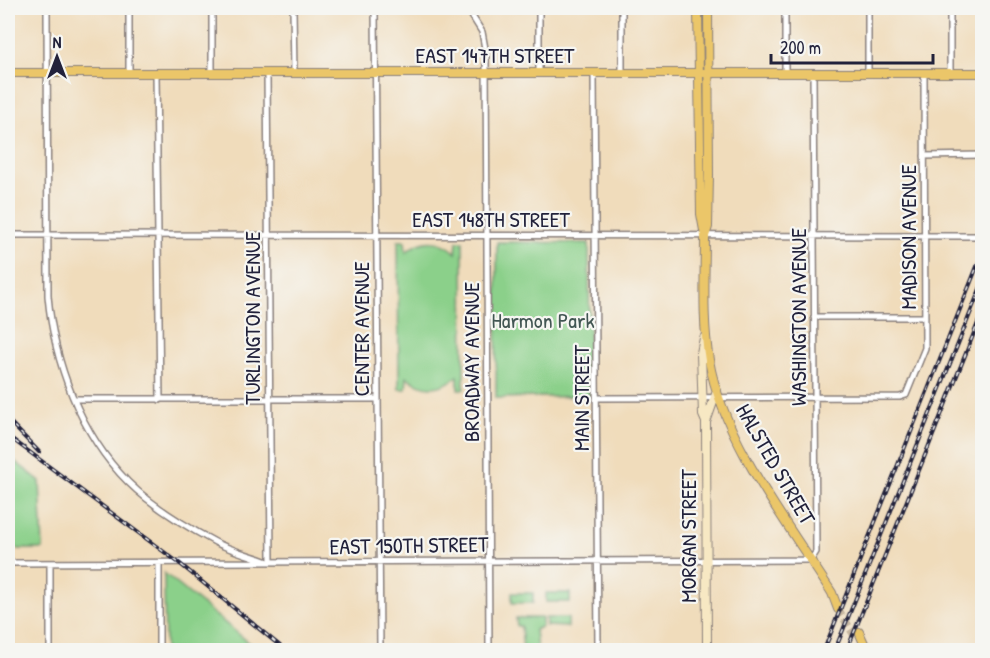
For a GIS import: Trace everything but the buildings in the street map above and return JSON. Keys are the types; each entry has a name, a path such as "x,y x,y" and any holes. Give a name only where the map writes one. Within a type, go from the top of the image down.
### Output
{"main road":[{"name":"HALSTED STREET","path":"698,8 703,73 708,226 705,236 706,332 716,395 735,437 839,606"},
{"name":"HALSTED STREET","path":"703,73 708,8"},
{"name":"EAST 147TH STREET","path":"8,73 982,73"},
{"path":"857,635 867,651"}],"street":[{"path":"47,8 48,296 51,328 74,399 93,437 127,482 181,522 217,543 271,562"},
{"path":"129,8 129,73"},
{"path":"212,8 212,73"},
{"path":"293,8 294,73"},
{"name":"CENTER AVENUE","path":"375,8 380,651"},
{"name":"BROADWAY AVENUE","path":"467,8 484,38 486,73 489,651"},
{"path":"539,8 539,73"},
{"path":"622,8 622,73"},
{"path":"785,8 786,72"},
{"path":"868,8 868,72"},
{"path":"950,8 950,73"},
{"name":"WASHINGTON AVENUE","path":"811,560 816,552 813,72"},
{"path":"156,73 160,400"},
{"name":"TURLINGTON AVENUE","path":"267,73 271,562"},
{"name":"MAIN STREET","path":"594,73 598,651"},
{"name":"MADISON AVENUE","path":"815,397 903,397 925,348 924,73"},
{"path":"924,156 982,155"},
{"name":"EAST 148TH STREET","path":"8,235 975,236"},
{"path":"814,316 925,316"},
{"name":"MORGAN STREET","path":"706,332 701,353 706,422 707,651"},
{"path":"597,398 703,398 716,395 815,397"},
{"name":"MORGAN STREET","path":"706,422 716,395"},
{"path":"74,399 378,399"},
{"name":"EAST 150TH STREET","path":"8,563 811,560"},
{"path":"50,563 50,651"},
{"path":"159,563 159,651"}],"green space":[{"path":"398,241 405,241 406,252 418,244 438,242 456,253 457,241 463,241 464,389 458,389 458,376 445,384 432,387 420,385 407,377 406,389 399,389"},
{"name":"Harmon Park","path":"497,242 589,243 590,396 496,398"},
{"path":"8,456 40,481 43,549 8,549"},
{"path":"164,573 258,650 165,650"},
{"path":"512,593 533,593 533,603 512,603"},
{"path":"546,593 570,593 570,602 546,602"},
{"path":"516,618 542,618 542,626 535,630 537,650 523,650 521,626 517,626"},
{"path":"546,618 568,618 568,627 546,626"}],"tunnel":[{"path":"838,609 856,638"}],"railway":[{"path":"824,650 982,254"},
{"path":"835,650 982,284"},
{"path":"847,650 982,313"},
{"path":"8,420 39,452"},
{"path":"8,436 179,563 285,650"}]}
